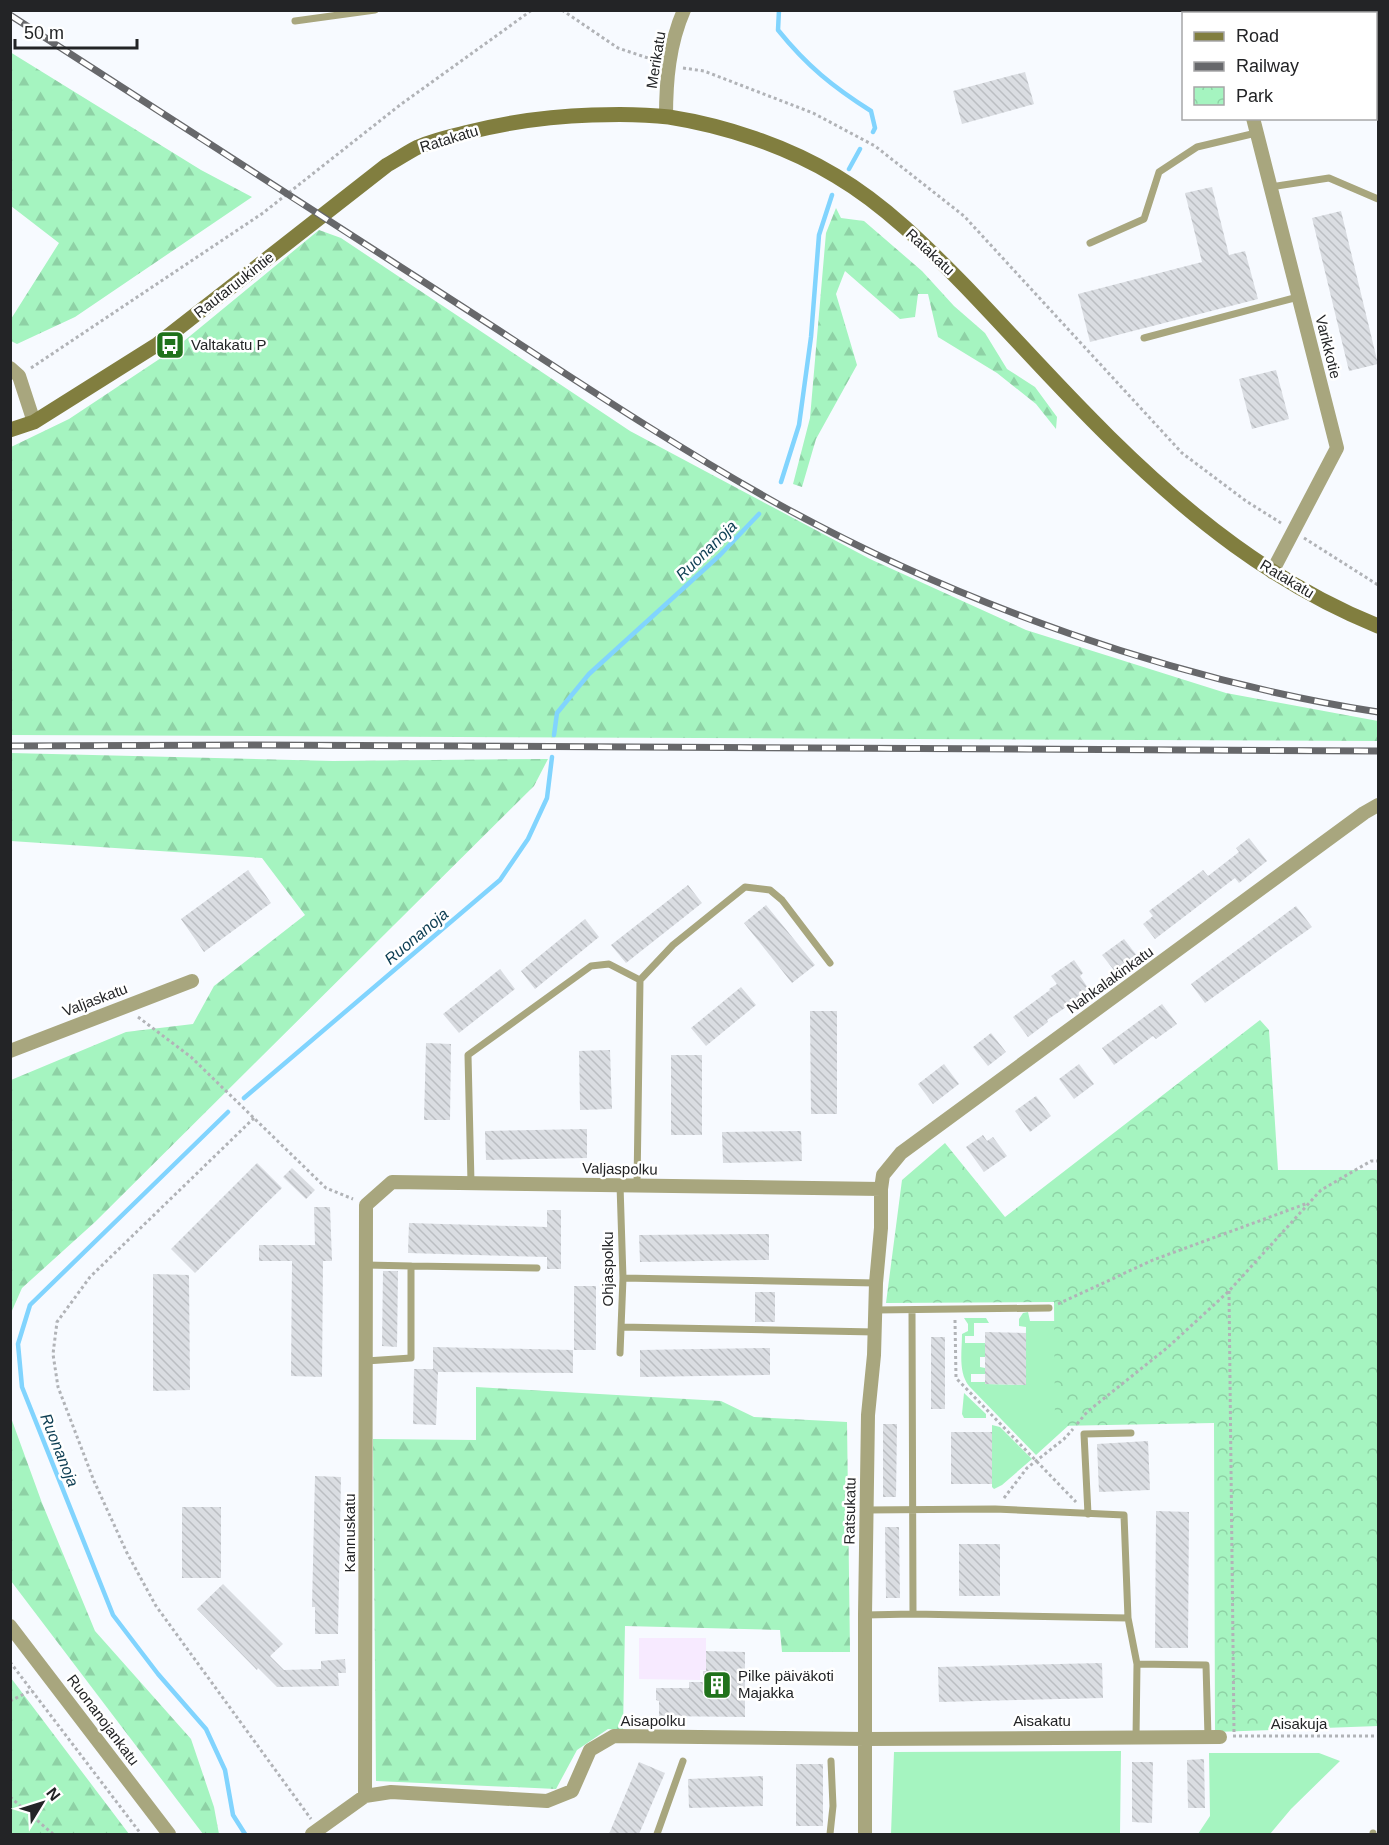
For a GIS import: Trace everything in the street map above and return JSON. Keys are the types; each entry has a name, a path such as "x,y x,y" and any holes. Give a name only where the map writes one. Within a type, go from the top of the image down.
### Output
{"main road":[{"name":"Ratakatu","path":"387,165 420,146 501,124 559,116 610,114 666,117 701,123 780,148 838,177 877,204 917,239 951,271 1107,435 1190,512 1272,572 1378,626"},
{"name":"Rautaruukintie","path":"10,430 34,422 158,344 387,165"}],"street":[{"name":"Merikatu","path":"666,117 669,65 674,39 684,10"},
{"name":"Varikkotie","path":"1253,120 1336,448 1272,572"},
{"path":"15,372 34,422"},
{"name":"Nahkalakinkatu","path":"881,1189 883,1174 901,1153 1376,806"},
{"name":"Valjaskatu","path":"10,1051 192,981"},
{"name":"Valjaspolku","path":"366,1204 392,1182 881,1189"},
{"name":"Ratsukatu","path":"865,1834 868,1415 881,1228 881,1189"},
{"name":"Kannuskatu","path":"365,1796 366,1204"},
{"name":"Ruonanojankatu","path":"10,1626 169,1834"},
{"name":"Aisapolku","path":"365,1796 391,1792 547,1801 572,1791 590,1750 614,1736 865,1739"},
{"name":"Aisakatu","path":"865,1739 1221,1737"},
{"path":"316,1832 365,1796"}],"lane":[{"path":"295,21 375,10"},
{"path":"1090,243 1144,219 1159,172 1197,147 1256,133"},
{"path":"1270,187 1329,178 1378,199"},
{"path":"1144,338 1298,297"},
{"path":"637,1186 639,980 673,945 746,887 770,890 782,900 831,963"},
{"path":"471,1183 468,1055 591,966 609,964 639,980"},
{"name":"Ohjaspolku","path":"620,1185 623,1278 620,1353"},
{"path":"366,1265 537,1268"},
{"path":"366,1361 411,1358 411,1266"},
{"path":"623,1278 876,1283"},
{"path":"876,1310 1049,1308"},
{"path":"912,1310 913,1614"},
{"path":"621,1327 875,1332"},
{"path":"1088,1514 1084,1434 1131,1433"},
{"path":"866,1510 995,1509 1124,1515 1128,1618 1137,1664 1136,1738"},
{"path":"865,1615 1128,1618"},
{"path":"1137,1664 1206,1665 1221,1737"},
{"path":"657,1834 683,1761"},
{"path":"830,1834 831,1761"}],"path":[{"path":"15,372 263,213 400,105 532,10"},
{"path":"562,10 618,48 669,65 704,71 813,113 875,146 964,216 1182,453 1245,501 1378,585"},
{"path":"124,1007 191,1057 326,1188 366,1204"},
{"path":"254,1118 90,1277 57,1322 53,1354 58,1387 94,1481 127,1553 156,1606 316,1832"},
{"path":"995,1509 1027,1468 1064,1439 1087,1412 1167,1348 1229,1291 1321,1190 1371,1161 1378,1161"},
{"path":"1049,1308 1153,1260 1310,1203"},
{"path":"1221,1737 1229,1291"},
{"path":"955,1310 956,1378 1088,1514"},
{"path":"10,1662 141,1834"},
{"path":"10,1701 32,1690"},
{"name":"Aisakuja","path":"1221,1737 1378,1736"},
{"path":"10,1797 53,1834"}],"shaded area":[{"path":"639,1638 706,1638 706,1670 700,1670 700,1680 639,1679"}],"green space":[{"path":"10,52 201,170 252,197 75,317 17,344 11,341 11,319 59,243 11,206"},
{"path":"836,208 841,218 864,221 922,271 954,306 985,333 1007,369 1035,387 1057,417 1056,429 1036,404 997,373 938,337 928,294 918,294 915,317 900,319 845,271 836,294 857,365 816,439 802,487 793,484 810,418 826,233"},
{"path":"319,230 341,238 630,431 870,559 1026,630 1226,693 1378,721 1378,741 11,735 11,447 69,419 173,350"},
{"path":"11,753 333,761 548,759 534,786 95,1222 22,1288 11,1313 11,1080 126,1032 193,1024 214,986 305,915 262,858 11,841"},
{"path":"1260,1020 1269,1030 1278,1170 1378,1170 1378,1726 1215,1732 1214,1423 1055,1426 1054,1302 886,1303 902,1180 945,1143 1005,1217"},
{"path":"1028,1312 1030,1321 1055,1321 1055,1425 1069,1425 1036,1455 969,1386 963,1374 961,1362 962,1334 968,1331 968,1324 964,1318 986,1318 989,1323 974,1323 974,1336 965,1336 965,1343 985,1343 985,1357 980,1357 980,1367 985,1368 985,1374 971,1374 971,1382 1025,1385 1026,1327 1019,1326 1019,1319 1023,1313"},
{"path":"476,1387 721,1401 754,1417 847,1422 850,1652 782,1652 780,1630 625,1626 623,1730 608,1729 577,1750 556,1789 376,1781 373,1439 476,1440"},
{"path":"964,1393 986,1414 986,1418 964,1418 962,1414"},
{"path":"10,1415 42,1503 95,1631 191,1739 214,1807 219,1834 203,1834 11,1581"},
{"path":"992,1425 1000,1427 1032,1459 1002,1485 994,1489 992,1487"},
{"path":"11,1678 129,1834 11,1834"},
{"path":"1121,1751 1120,1834 891,1834 894,1752"},
{"path":"1209,1753 1319,1753 1340,1761 1291,1809 1270,1834 1198,1834 1210,1816"}],"building":[{"path":"1025,72 1034,104 962,124 953,91"},
{"path":"1212,187 1229,255 1245,251 1258,299 1090,342 1078,294 1202,262 1185,193"},
{"path":"1341,211 1378,364 1349,371 1312,218"},
{"path":"1276,370 1289,419 1252,429 1239,379"},
{"path":"1249,838 1267,861 1239,883 1235,878 1155,939 1143,924 1153,916 1149,911 1203,870 1208,876 1239,852 1236,848"},
{"path":"248,870 271,903 204,952 181,919"},
{"path":"688,885 702,903 626,963 611,945"},
{"path":"766,905 815,965 792,983 744,923"},
{"path":"1296,906 1312,927 1205,1003 1191,984"},
{"path":"585,919 599,937 535,989 521,971"},
{"path":"1124,939 1138,957 1117,974 1102,955"},
{"path":"1074,960 1083,973 1080,976 1090,991 1047,1020 1048,1022 1028,1037 1013,1017 1057,984 1051,976"},
{"path":"500,969 515,989 459,1033 443,1014"},
{"path":"741,987 756,1005 706,1046 691,1028"},
{"path":"1162,1004 1177,1024 1156,1039 1153,1036 1114,1065 1102,1048"},
{"path":"810,1011 837,1011 837,1114 811,1114"},
{"path":"991,1033 1006,1052 988,1066 973,1047"},
{"path":"426,1043 451,1044 450,1120 424,1120"},
{"path":"610,1050 612,1109 580,1110 579,1051"},
{"path":"671,1055 702,1055 702,1135 671,1135"},
{"path":"944,1064 959,1084 933,1104 918,1084"},
{"path":"1079,1064 1094,1084 1074,1099 1059,1079"},
{"path":"1036,1096 1051,1116 1030,1132 1015,1111"},
{"path":"587,1129 587,1158 486,1160 485,1131"},
{"path":"801,1131 802,1161 723,1163 722,1132"},
{"path":"983,1135 987,1141 993,1137 1007,1156 984,1172 966,1147"},
{"path":"257,1163 282,1188 195,1273 171,1249"},
{"path":"292,1168 315,1190 306,1199 283,1177"},
{"path":"314,1207 330,1207 332,1261 323,1261 322,1377 291,1376 292,1261 259,1261 259,1245 315,1245"},
{"path":"547,1210 561,1210 561,1269 547,1269 547,1257 408,1253 409,1223 547,1227"},
{"path":"769,1234 769,1260 640,1262 639,1235"},
{"path":"383,1271 398,1271 397,1347 382,1346"},
{"path":"153,1274 189,1275 190,1390 153,1391"},
{"path":"574,1286 596,1286 596,1350 574,1350"},
{"path":"755,1292 775,1292 775,1322 755,1322"},
{"path":"985,1332 1026,1333 1026,1385 985,1384"},
{"path":"931,1337 945,1337 945,1409 931,1409"},
{"path":"433,1347 573,1350 573,1373 438,1372 436,1425 413,1424 414,1369 433,1369"},
{"path":"770,1348 770,1375 640,1377 640,1350"},
{"path":"883,1424 897,1424 896,1497 883,1497"},
{"path":"951,1432 992,1432 992,1484 951,1484"},
{"path":"1148,1441 1150,1490 1099,1492 1097,1444"},
{"path":"315,1476 341,1477 338,1634 315,1634 315,1607 312,1607"},
{"path":"182,1507 221,1507 221,1578 182,1578"},
{"path":"1156,1511 1189,1512 1188,1648 1155,1648"},
{"path":"885,1527 899,1527 900,1598 886,1598"},
{"path":"959,1544 1000,1544 1000,1596 959,1596"},
{"path":"223,1584 283,1644 270,1656 284,1670 321,1669 321,1661 345,1659 346,1673 338,1673 339,1686 277,1687 258,1668 257,1670 197,1609"},
{"name":"Pilke päiväkoti Majakka","path":"706,1651 745,1652 745,1717 659,1716 656,1688 689,1688 689,1682 703,1682 703,1671 706,1671"},
{"path":"1102,1663 1103,1698 939,1702 938,1667"},
{"path":"1204,1759 1205,1808 1188,1808 1187,1760"},
{"path":"639,1762 665,1773 639,1834 609,1834"},
{"path":"1132,1762 1153,1762 1152,1823 1132,1822"},
{"path":"796,1764 823,1764 823,1826 796,1826"},
{"path":"763,1776 763,1806 689,1808 688,1779"}],"waterway":[{"name":"Ruonanoja","path":"779,10 778,30 821,75 871,111 875,128 873,132"},
{"name":"Ruonanoja","path":"849,169 860,149"},
{"name":"Ruonanoja","path":"781,482 799,425 811,337 819,235 832,195"},
{"name":"Ruonanoja","path":"554,735 557,713 589,674 720,555 759,514"},
{"name":"Ruonanoja","path":"244,1098 500,880 528,839 547,798 552,757"},
{"name":"Ruonanoja","path":"228,1112 30,1305 18,1344 22,1387 113,1615 158,1674 206,1729 225,1770 233,1815 245,1834"}],"railway":[{"path":"10,15 655,431 778,504 847,540 919,574 1069,634 1224,680 1301,698 1378,712"},
{"path":"10,746 254,745 1378,751"}],"place":[{"name":"Valtakatu P","path":"170,345"},
{"name":"Pilke päiväkoti Majakka","path":"717,1685"}]}
